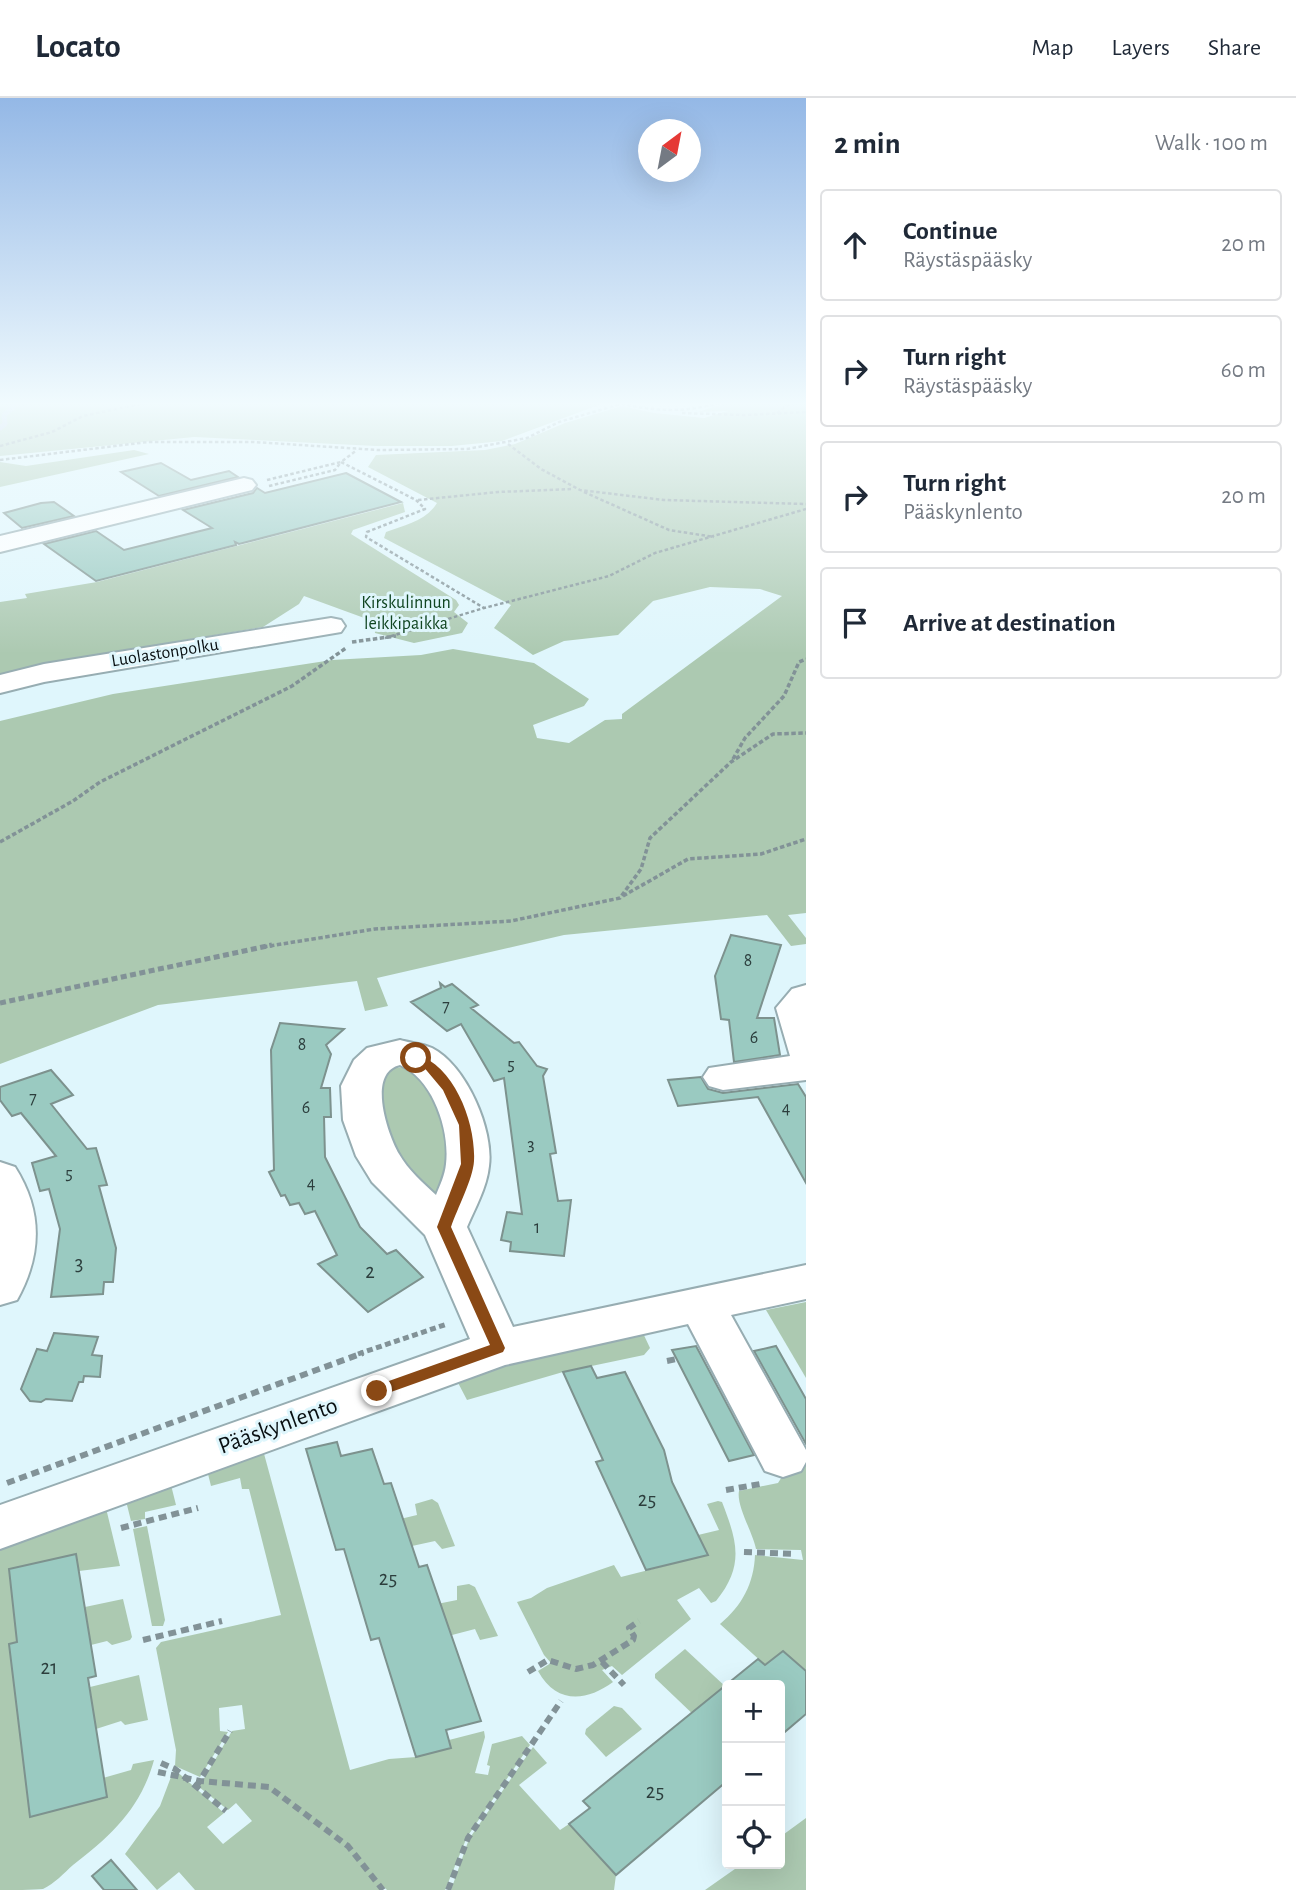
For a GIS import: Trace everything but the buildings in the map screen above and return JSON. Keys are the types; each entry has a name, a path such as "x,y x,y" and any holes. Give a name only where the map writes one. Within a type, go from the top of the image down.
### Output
{"street":[{"path":"0,544 237,487"},
{"name":"Luolastonpolku","path":"0,684 44,673 342,635"},
{"path":"806,997 795,1008 806,1051"},
{"path":"723,1077 806,1067"},
{"path":"0,1177 13,1207 15,1237 11,1268 0,1288"},
{"path":"444,1227 498,1348"},
{"name":"Pääskynlento","path":"0,1527 498,1348 806,1282"},
{"path":"701,1303 783,1456"}],"path":[{"path":"390,487 416,500 425,509 377,527 368,532 366,537 484,608"},
{"path":"571,487 574,489"},
{"path":"416,500 498,492 574,489 664,499 806,503"},
{"path":"580,490 669,530 715,537"},
{"path":"0,842 73,801 100,782 292,685 342,635 394,637 484,608 608,576 656,553 806,509"},
{"path":"731,762 745,738 785,696 799,662 806,659"},
{"path":"620,898 641,869 650,838 731,762 773,734 806,733"},
{"path":"0,1003 268,946 375,929 511,920 620,898 688,859 761,854 806,839"},
{"path":"667,1361 677,1359"},
{"path":"121,1528 198,1508"},
{"path":"744,1552 796,1554"},
{"path":"144,1640 222,1620"},
{"path":"528,1672 548,1660 576,1669 602,1662 633,1640 634,1636 629,1628 639,1621"},
{"path":"602,1662 624,1685"},
{"path":"448,1890 468,1838 561,1701"},
{"path":"198,1784 230,1731"},
{"path":"161,1763 176,1769 186,1778"},
{"path":"158,1772 186,1778 198,1784 226,1811"},
{"path":"198,1784 269,1787 348,1846 383,1890"}],"green space":[{"path":"406,487 806,487 806,913 788,915 806,938 806,944 791,946 767,915 564,935 377,978 388,1006 365,1011 357,981 158,1005 0,1064 0,721 113,694 332,660 421,655 453,649 534,663 589,699 584,706 533,725 537,738 569,743 605,720 622,719 622,714 782,596 760,589 710,587 653,601 618,635 564,641 533,655 494,628 511,605 384,538 386,532 421,518 437,503"},
{"name":"Kirskulinnun leikkipaikka","path":"403,503 405,512 353,530 351,534 456,600 459,605 454,612 468,623 462,633 414,643 375,633 374,625 367,619 304,596 299,604 263,627 64,660 0,678 0,602 27,598 25,594 97,582"},
{"path":"410,1068 428,1078 454,1154 435,1197 390,1157 378,1080 390,1069"},
{"path":"806,1302 806,1378 766,1310"},
{"path":"642,1331 650,1348 644,1355 563,1372 467,1400 455,1377"},
{"path":"263,1450 350,1770 389,1759 416,1757 451,1748 449,1740 484,1731 485,1737 475,1773 488,1775 490,1766 487,1765 492,1744 522,1736 530,1745 467,1837 445,1890 387,1890 383,1886 383,1890 195,1890 179,1872 157,1890 125,1854 160,1806 174,1769 224,1813 207,1827 223,1844 252,1821 236,1803 228,1810 199,1787 232,1731 245,1729 242,1705 219,1708 220,1731 228,1732 200,1777 175,1766 176,1750 156,1648 161,1642 281,1615 249,1489 242,1489 240,1478 211,1486 206,1466"},
{"path":"806,1459 806,1671 783,1651 765,1665 720,1624 735,1610 745,1593 752,1575 755,1555 803,1560 801,1550 756,1549 740,1504 739,1491 778,1483 785,1472"},
{"path":"171,1485 176,1505 145,1512 145,1519 131,1521 125,1497"},
{"path":"432,1499 438,1503 455,1546 442,1549 435,1541 412,1546 407,1530 400,1531 396,1520 417,1515 415,1504"},
{"path":"722,1502 727,1516 736,1553 731,1576 716,1601 711,1603 699,1588 677,1600 691,1619 622,1675 612,1666 602,1670 613,1682 603,1689 582,1696 572,1696 563,1694 545,1682 538,1671 551,1663 544,1655 517,1602 531,1598 547,1588 614,1565 621,1577 708,1555 698,1535 719,1530 707,1504"},
{"path":"105,1504 120,1566 79,1571 76,1554 9,1569 17,1642 9,1645 30,1816 106,1797 103,1778 131,1770 133,1764 154,1760 141,1793 123,1820 59,1878 43,1889 0,1890 0,1543"},
{"path":"147,1526 165,1620 163,1626 152,1626 133,1529"},
{"path":"469,1584 475,1587 498,1636 480,1640 475,1629 452,1635 445,1617 437,1619 432,1605 457,1600 457,1586"},
{"path":"123,1599 132,1637 130,1640 112,1645 107,1641 83,1647 81,1633 89,1631 85,1607"},
{"path":"685,1649 722,1683 722,1699 698,1719 655,1678 655,1674"},
{"path":"139,1675 148,1720 125,1725 121,1721 96,1729 90,1687"},
{"path":"614,1706 622,1708 642,1729 606,1757 585,1734 586,1729"},
{"path":"533,1747 547,1763 519,1785 560,1830 569,1824 616,1875 614,1890 451,1890 469,1839"},
{"path":"806,1818 806,1890 705,1890 735,1869 785,1869 785,1833"}],"route":[{"path":"377,1391 498,1348 444,1227 468,1164 466,1125 448,1088 427,1063 416,1058"}]}
